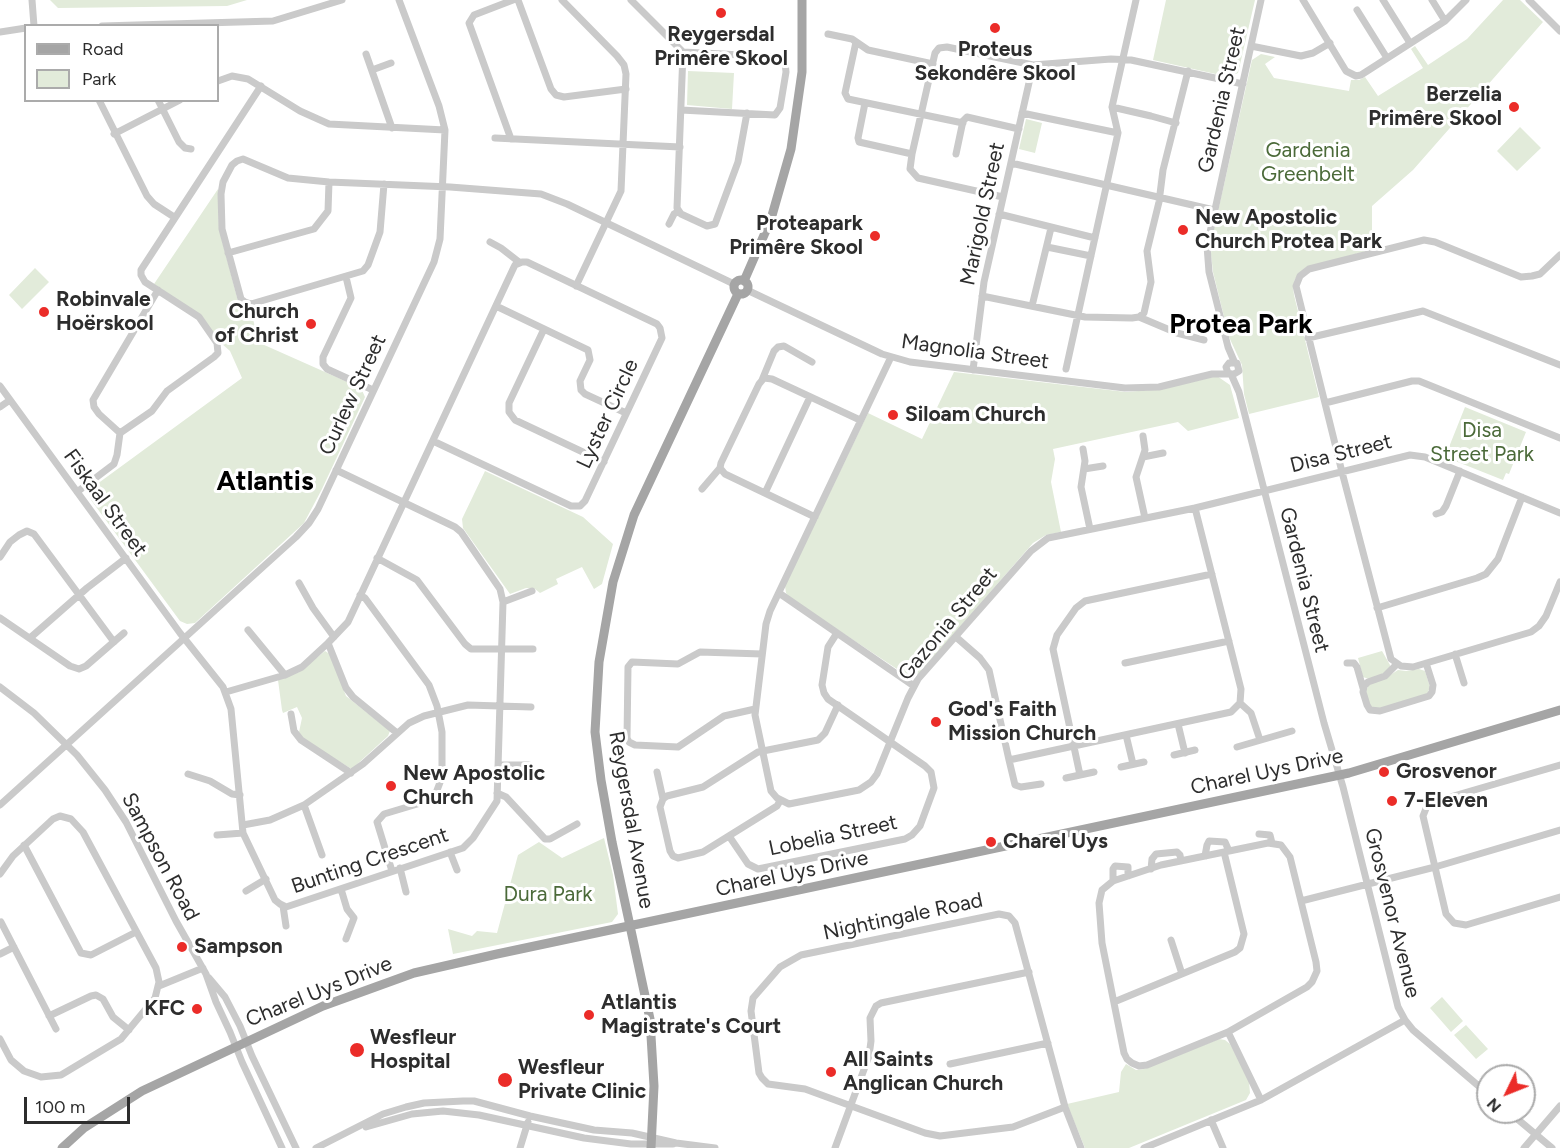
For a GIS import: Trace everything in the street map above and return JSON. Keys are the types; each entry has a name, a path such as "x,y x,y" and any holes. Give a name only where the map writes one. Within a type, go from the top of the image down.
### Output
{"main road":[{"name":"Reygersdal Avenue","path":"648,1143 654,1086 648,1010 608,821 596,739 597,682 604,621 618,563 638,506 741,287 768,226 782,187 791,149 802,72 802,0"},
{"name":"Charel Uys Drive","path":"62,1148 84,1128 129,1098 236,1046 349,996 414,973 1339,775 1560,710"}],"street":[{"path":"32,0 34,24"},
{"path":"160,24 273,21 342,0"},
{"name":"Curlew Street","path":"0,805 305,528 318,509 436,256 440,238 445,130 439,106 399,0"},
{"path":"511,139 469,23 474,15 513,0"},
{"path":"518,0 551,89 556,95 564,97 626,89"},
{"path":"562,0 622,63 626,74 621,192 576,286"},
{"path":"631,0 683,52 782,58 786,64 786,81 779,111 775,115 681,110"},
{"path":"1066,369 1118,133 1112,107 1136,0"},
{"name":"Gardenia Street","path":"1262,0 1214,210 1207,246 1207,263 1228,347 1230,374 1239,392 1339,775"},
{"path":"1304,0 1346,70 1353,76 1361,75 1445,21 1466,0"},
{"path":"1383,0 1410,44"},
{"path":"1432,0 1445,21"},
{"path":"1529,0 1560,31"},
{"path":"1357,10 1387,58"},
{"path":"0,32 24,28"},
{"path":"828,34 856,42 868,50 933,64"},
{"path":"856,42 844,93 848,99 963,123"},
{"path":"1251,46 1301,56 1313,53 1330,43"},
{"path":"1003,197 918,178 910,170 937,50 947,47 1033,65 1123,59 1243,84"},
{"path":"679,211 683,52"},
{"path":"366,54 392,128"},
{"path":"372,70 391,63"},
{"name":"Marigold Street","path":"973,370 982,296 1033,65"},
{"path":"1139,317 1145,310 1151,282 1147,251 1163,170 1188,71"},
{"path":"219,81 239,76 323,122 344,126 445,130"},
{"path":"77,492 114,464 120,433 152,411 167,391 214,357 219,350 217,343 195,313 145,282 141,270 261,86"},
{"path":"100,102 149,200 174,217"},
{"path":"159,102 179,142 185,148 191,149"},
{"path":"114,134 176,102"},
{"path":"865,103 859,142 912,154"},
{"path":"1112,107 1176,123"},
{"path":"679,211 707,226 715,224 738,162 747,113"},
{"path":"1022,113 1118,133"},
{"path":"956,154 963,123 970,116 1019,129"},
{"path":"495,138 680,147"},
{"name":"Magnolia Street","path":"228,253 221,220 221,188 232,165 237,161 247,160 262,169 288,178 541,194 891,357 910,362 1136,389 1159,387 1212,374 1230,374 1239,371"},
{"path":"1011,163 1214,210"},
{"path":"329,182 328,211 314,229 228,253 241,297 248,304 360,273 368,265 380,232 384,184"},
{"path":"669,224 674,214 679,211"},
{"path":"999,214 1095,238"},
{"path":"1032,306 1051,228"},
{"path":"1560,255 1540,274 1521,277 1435,242 1424,240 1309,269 1300,276 1296,286 1389,655 1397,664 1409,667 1526,634 1535,629 1546,616 1560,582"},
{"name":"Lyster Circle","path":"433,441 576,507 585,503 662,338 662,330 654,322 527,262 519,262 490,242"},
{"path":"1047,247 1091,256"},
{"path":"226,692 302,668 348,622 514,267 519,262"},
{"path":"346,277 351,298 323,357 322,364 327,369 373,390"},
{"path":"120,433 99,414 94,407 93,400 158,290"},
{"path":"982,296 1077,316 1139,317 1177,333 1204,340"},
{"path":"496,306 589,352 590,360 580,384 583,392 626,413"},
{"path":"1308,338 1423,311 1560,365"},
{"path":"544,329 509,403 509,412 515,420 604,462"},
{"path":"702,489 720,468 778,346 784,346 812,362"},
{"path":"657,772 663,799 660,807 670,851 674,856 680,858 698,854 777,806 780,801 771,791 755,709 766,624 891,357"},
{"path":"1230,363 1239,365 1239,371"},
{"name":"Magnolia Street","path":"1212,374 1230,363"},
{"name":"Gardenia Street","path":"1239,371 1239,392"},
{"path":"762,380 772,379 860,420"},
{"path":"1325,403 1419,381 1560,438"},
{"name":"Fiskaal Street","path":"0,386 184,638"},
{"path":"765,493 810,397"},
{"path":"0,407 10,400"},
{"path":"1143,435 1145,447 1136,477 1145,518"},
{"path":"1083,449 1085,461 1081,487 1090,529"},
{"path":"1143,457 1164,453"},
{"name":"Disa Street","path":"1264,490 1410,455 1425,457 1560,513"},
{"path":"1084,469 1103,466"},
{"path":"720,468 725,474 815,517"},
{"name":"Bunting Crescent","path":"184,638 226,692 231,709 243,833 275,900 283,906 292,906 463,848 473,838 497,801 503,602 499,586 461,532 448,522 336,470"},
{"path":"1436,514 1446,506 1460,471"},
{"name":"Gazonia Street","path":"780,801 794,804 864,788 875,778 914,686 1035,546 1048,538 1195,508 1264,490"},
{"path":"1377,608 1486,574 1498,559 1522,497"},
{"path":"1009,760 1227,714 1240,703 1241,689 1195,508"},
{"path":"0,557 10,542 27,531 32,532 114,642"},
{"path":"30,638 79,594 126,558"},
{"path":"377,558 417,580 468,647 474,650 533,649"},
{"path":"1080,775 1053,645 1057,635 1076,608 1089,600 1212,574"},
{"path":"299,583 320,619 334,637"},
{"path":"503,602 532,591"},
{"path":"779,593 914,686"},
{"path":"360,595 365,598 429,685 442,732 442,777 438,789 428,799 384,814 377,822 392,871"},
{"path":"0,618 70,666 79,669 86,666 124,633"},
{"path":"248,630 285,675"},
{"path":"837,633 828,647 822,685 826,696 890,741"},
{"path":"956,637 980,658 989,670 1015,785 1020,788 1041,784"},
{"path":"1125,663 1229,641"},
{"path":"328,643 346,688 352,697 397,733"},
{"path":"755,709 721,717 678,747 635,745 627,738 628,667 634,662 681,663 700,652 762,654"},
{"path":"1455,654 1464,683"},
{"path":"1347,663 1354,663 1357,667 1367,705 1375,712 1426,698 1431,694 1433,688 1426,663"},
{"path":"1363,688 1368,682 1388,674 1397,664"},
{"name":"Sampson Road","path":"0,687 34,713 67,744 94,774 126,822 204,971 282,1148"},
{"path":"1240,703 1251,713 1260,740"},
{"path":"243,825 267,821 304,805 351,773 415,719 468,705 531,707"},
{"path":"663,799 700,788 758,752 818,740 825,733 838,705"},
{"path":"291,714 294,731 301,740 351,773"},
{"path":"1178,724 1185,753"},
{"path":"1237,747 1292,731"},
{"path":"1126,735 1133,764"},
{"name":"Lobelia Street","path":"729,836 748,864 758,869 905,839 912,835 920,826 933,793 934,778 925,766 890,741"},
{"path":"1174,755 1195,750"},
{"path":"1121,767 1144,762"},
{"path":"498,765 529,765"},
{"path":"1560,765 1429,804 1423,812 1446,914 1451,920 1466,925 1560,897"},
{"path":"1066,778 1094,772"},
{"path":"188,774 210,781 232,794 240,795"},
{"name":"Grosvenor Avenue","path":"1339,775 1398,1007 1417,1034 1476,1084"},
{"path":"497,793 506,797 545,839 550,839 577,824"},
{"path":"304,805 322,855"},
{"path":"0,874 24,845 53,819 64,816 73,820 83,832 158,972 159,986 153,1001 117,1043 66,1073 48,1078 30,1074 19,1068 11,1059 0,1039"},
{"path":"1301,901 1435,867 1560,830"},
{"path":"217,835 243,833"},
{"path":"1259,834 1270,835 1272,843"},
{"path":"1114,1002 1235,952 1244,942 1225,842 1209,841 1205,856"},
{"path":"1272,843 1281,845 1288,853 1316,962 1314,979 1307,987 1228,1032 1147,1065 1135,1065 1125,1056 1102,943 1099,903 1102,890 1113,881 1151,868 1226,852 1272,843"},
{"path":"24,845 81,953 91,955 136,932"},
{"path":"450,852 457,870"},
{"path":"1151,868 1152,859 1156,854 1177,852 1182,861"},
{"path":"1113,881 1115,866 1128,867 1128,876"},
{"path":"400,868 406,892"},
{"path":"246,891 266,879"},
{"path":"341,889 347,909 354,918 346,939"},
{"path":"283,906 286,926"},
{"name":"Nightingale Road","path":"1065,1107 1013,1127 940,1136 925,1133 805,1089 768,1084 760,1076 752,1002 758,990 786,962 801,955 1002,914 1009,916 1015,922 1065,1107 1081,1148"},
{"path":"1,922 56,1029"},
{"path":"1172,940 1182,974"},
{"path":"0,954 14,947"},
{"path":"159,986 204,971"},
{"name":"Sampson Road","path":"204,971 225,997 296,1148"},
{"path":"835,1148 869,1056 870,1018 876,1006 881,1003 1029,972"},
{"path":"50,1016 96,995 103,999 113,1017 129,1030"},
{"path":"1147,1147 1261,1100 1405,1020"},
{"path":"1228,1032 1261,1100"},
{"path":"950,1064 1048,1043"},
{"path":"316,1148 383,1114 406,1107 424,1103 474,1101 648,1143"},
{"path":"1524,1148 1560,1106"},
{"path":"354,1130 412,1114 443,1111 479,1114 584,1138 676,1143 715,1148"},
{"path":"520,1148 530,1116"},
{"path":"1211,1120 1223,1148"},
{"path":"1524,1124 1552,1148"}],"green space":[{"path":"50,0 247,0 227,6 58,8"},
{"path":"1166,0 1255,0 1238,73 1229,77 1153,60"},
{"name":"Gardenia Greenbelt","path":"1503,0 1520,0 1543,22 1413,170 1372,206 1372,246 1369,247 1370,250 1305,268 1295,279 1294,295 1319,397 1249,414 1244,394 1242,365 1229,337 1213,272 1211,254 1212,238 1252,60 1261,54 1275,57 1265,64 1274,78 1349,91 1351,80 1365,77 1378,96 1423,68 1411,49 1415,46 1428,65 1467,39"},
{"path":"688,71 734,73 732,109 687,105"},
{"path":"1026,119 1042,123 1035,153 1019,149"},
{"path":"1520,127 1541,148 1517,171 1497,151"},
{"path":"218,189 219,229 238,301 243,306 250,307 258,339 262,344 361,388 365,397 304,523 195,623 187,624 180,621 91,500 89,494 93,487 242,378 230,351 199,314 154,284"},
{"path":"35,268 49,282 22,309 9,295"},
{"path":"954,372 1126,392 1163,389 1217,376 1230,385 1239,418 1188,431 1178,422 1053,449 1055,459 1051,482 1061,532 1046,535 1033,543 919,674 909,677 790,598 785,586 868,413 922,439"},
{"name":"Disa Street Park","path":"1465,407 1526,432 1509,474 1506,473 1503,480 1445,457"},
{"path":"485,471 583,517 613,544 602,584 594,589 582,567 556,579 558,584 540,593 535,589 526,588 510,594 463,528 462,519"},
{"path":"325,651 330,654 346,696 390,731 388,736 353,768 303,739 299,732 302,718 297,707 283,713 282,710 278,680 299,672"},
{"path":"1382,651 1390,668 1383,675 1369,679 1363,677 1358,658"},
{"path":"1398,670 1425,671 1430,687 1427,694 1379,709 1374,709 1369,705 1366,691 1369,684 1384,679"},
{"name":"Dura Park","path":"604,838 613,875 618,914 612,922 453,954 448,929 472,936 477,931 497,933 518,855 539,842 562,858"},
{"path":"1442,997 1463,1021 1451,1032 1430,1008"},
{"path":"1466,1025 1488,1049 1476,1059 1454,1035"},
{"path":"1219,1039 1230,1044 1249,1081 1250,1093 1246,1100 1129,1148 1085,1148 1067,1104 1119,1092 1121,1072 1126,1064 1136,1070 1144,1069"}],"place":[{"name":"Reygersdal Primêre Skool","path":"721,13"},
{"name":"Proteus Sekondêre Skool","path":"995,28"},
{"name":"Berzelia Primêre Skool","path":"1514,107"},
{"name":"New Apostolic Church Protea Park","path":"1183,230"},
{"name":"Proteapark Primêre Skool","path":"875,236"},
{"name":"Robinvale Hoërskool","path":"44,312"},
{"name":"Church of Christ","path":"311,324"},
{"name":"Siloam Church","path":"893,415"},
{"name":"God's Faith Mission Church","path":"936,722"},
{"name":"Grosvenor","path":"1384,772"},
{"name":"New Apostolic Church","path":"391,786"},
{"name":"7-Eleven","path":"1392,801"},
{"name":"Charel Uys","path":"991,842"},
{"name":"Sampson","path":"182,947"},
{"name":"KFC","path":"197,1009"},
{"name":"Atlantis Magistrate's Court","path":"589,1015"},
{"name":"Wesfleur Hospital","path":"357,1050"},
{"name":"All Saints Anglican Church","path":"831,1072"},
{"name":"Wesfleur Private Clinic","path":"505,1080"}],"district":[{"name":"Protea Park","path":"1241,325"},
{"name":"Atlantis","path":"265,482"}]}
